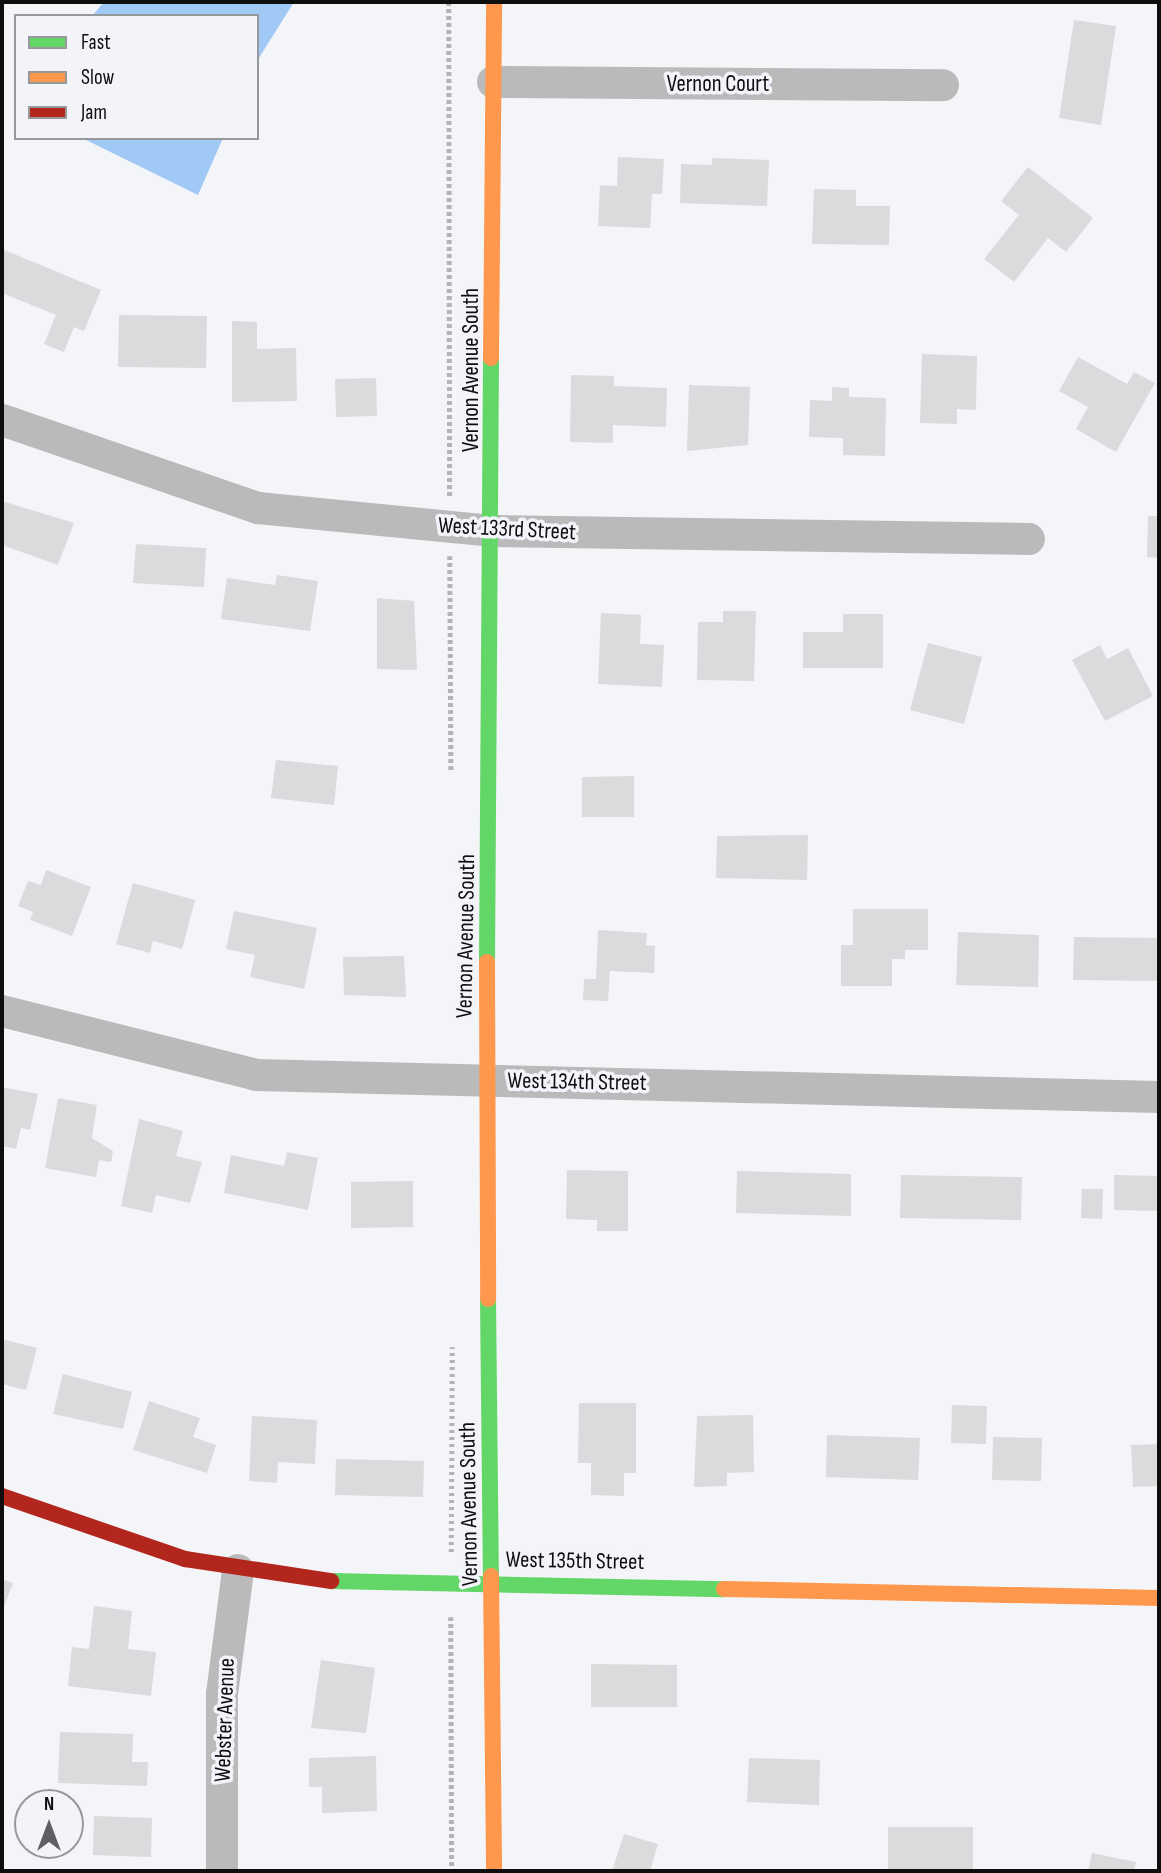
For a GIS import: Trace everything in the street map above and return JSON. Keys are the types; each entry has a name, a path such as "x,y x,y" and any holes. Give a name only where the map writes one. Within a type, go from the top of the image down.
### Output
{"street":[{"name":"Vernon Avenue South","path":"494,2 494,531 486,1079 494,1582 494,1871"},
{"name":"Vernon Court","path":"494,82 943,85"},
{"name":"West 133rd Street","path":"2,420 258,508 494,531 1029,539"},
{"name":"West 134th Street","path":"2,1011 256,1076 486,1079 1159,1097"},
{"name":"West 135th Street","path":"2,1496 186,1559 310,1581 494,1582 1159,1598"},
{"name":"Webster Avenue","path":"222,1871 222,1694 238,1570"}],"water":[{"path":"104,2 294,2 259,58 259,14 94,14"},
{"path":"86,140 222,140 198,195"}],"building":[{"path":"1074,20 1116,26 1101,125 1059,118"},
{"path":"618,157 664,159 662,194 652,194 650,228 598,226 600,185 617,186"},
{"path":"712,158 769,160 767,206 680,203 681,164 712,165"},
{"path":"1028,167 1093,218 1066,252 1048,238 1014,282 984,259 1019,215 1001,201"},
{"path":"814,189 856,190 856,206 890,206 889,245 812,244"},
{"path":"2,249 101,290 84,331 74,327 64,352 44,344 56,315 2,293"},
{"path":"119,315 207,316 206,368 118,367"},
{"path":"232,321 257,322 257,349 296,348 297,401 232,402"},
{"path":"922,354 977,356 976,410 957,409 957,424 920,423"},
{"path":"1078,357 1127,384 1134,372 1155,383 1116,452 1076,429 1088,407 1059,391"},
{"path":"571,375 614,376 614,386 667,388 666,427 613,425 613,443 570,442"},
{"path":"376,378 377,416 336,417 335,379"},
{"path":"689,385 750,387 748,445 687,451"},
{"path":"832,387 849,388 849,397 886,398 885,456 843,455 843,438 809,437 810,400 832,401"},
{"path":"2,501 74,523 58,565 2,545"},
{"path":"1148,516 1159,516 1159,558 1147,557"},
{"path":"136,544 206,548 204,587 133,583"},
{"path":"277,575 318,581 310,631 221,619 227,578 275,585"},
{"path":"377,598 414,601 417,670 377,669"},
{"path":"723,611 756,611 754,681 697,680 698,622 723,622"},
{"path":"601,613 641,615 640,644 664,645 662,687 598,684"},
{"path":"843,614 883,614 883,668 803,668 803,632 843,632"},
{"path":"928,643 982,657 964,724 910,710"},
{"path":"1100,645 1107,659 1128,648 1153,696 1105,721 1072,660"},
{"path":"276,760 338,766 334,805 271,798"},
{"path":"634,776 634,817 582,817 582,777"},
{"path":"808,835 807,880 716,878 717,836"},
{"path":"46,870 91,887 72,936 30,920 33,912 18,906 28,881 41,885"},
{"path":"133,883 195,900 182,949 153,941 150,953 116,944"},
{"path":"853,909 928,909 928,950 905,950 905,959 892,959 892,986 841,986 841,945 853,945"},
{"path":"234,911 317,928 304,989 250,977 255,955 226,949"},
{"path":"598,930 647,933 646,945 655,946 654,973 610,971 608,1001 583,1000 584,979 596,979"},
{"path":"958,932 1039,935 1038,987 956,985"},
{"path":"1074,937 1159,938 1159,981 1073,980"},
{"path":"404,956 406,997 344,995 343,957"},
{"path":"2,1087 38,1094 30,1130 21,1128 16,1149 2,1146"},
{"path":"58,1098 97,1105 92,1138 113,1151 111,1162 99,1160 96,1177 45,1168"},
{"path":"139,1119 183,1131 176,1156 202,1162 190,1203 156,1195 152,1213 121,1206"},
{"path":"287,1152 318,1158 308,1210 224,1193 231,1155 284,1166"},
{"path":"567,1170 628,1171 628,1231 597,1231 597,1220 566,1219"},
{"path":"737,1171 851,1174 851,1216 736,1213"},
{"path":"901,1175 1022,1177 1021,1220 900,1218"},
{"path":"1114,1175 1159,1176 1159,1211 1114,1210"},
{"path":"413,1181 413,1227 351,1228 351,1182"},
{"path":"1082,1189 1103,1189 1102,1219 1081,1218"},
{"path":"2,1339 37,1348 26,1390 2,1384"},
{"path":"63,1374 132,1392 123,1429 53,1414"},
{"path":"149,1401 200,1418 193,1437 216,1445 207,1473 133,1450"},
{"path":"579,1403 636,1403 636,1473 624,1473 624,1496 591,1495 591,1463 578,1463"},
{"path":"952,1405 987,1406 986,1444 951,1443"},
{"path":"753,1415 754,1472 727,1473 727,1486 694,1487 697,1416"},
{"path":"252,1416 317,1420 315,1464 278,1462 277,1483 249,1481"},
{"path":"827,1435 920,1438 918,1480 826,1477"},
{"path":"993,1437 1042,1438 1041,1481 992,1480"},
{"path":"1159,1444 1159,1486 1133,1487 1131,1445"},
{"path":"336,1459 424,1461 423,1497 335,1495"},
{"path":"2,1579 13,1583 2,1612"},
{"path":"94,1606 132,1611 128,1649 156,1652 151,1696 68,1686 72,1647 89,1649"},
{"path":"321,1660 375,1668 366,1733 311,1728"},
{"path":"591,1664 677,1665 677,1707 591,1707"},
{"path":"60,1732 133,1734 132,1762 148,1762 147,1786 58,1783"},
{"path":"376,1756 377,1811 322,1813 322,1787 309,1787 309,1758"},
{"path":"749,1758 820,1760 819,1805 747,1802"},
{"path":"94,1816 152,1818 151,1857 93,1855"},
{"path":"888,1827 973,1827 973,1871 888,1871"},
{"path":"624,1834 658,1844 650,1871 612,1871"},
{"path":"1092,1853 1136,1862 1134,1871 1088,1871"}],"traffic: fast":[{"path":"487,962 491,358"},
{"path":"488,1299 491,1576"},
{"path":"331,1581 724,1589"}],"traffic: slow":[{"path":"491,358 494,2"},
{"path":"487,962 488,1299"},
{"path":"491,1576 494,1871"},
{"path":"724,1589 1159,1598"}],"traffic: jam":[{"path":"2,1496 185,1559 331,1581"}]}
